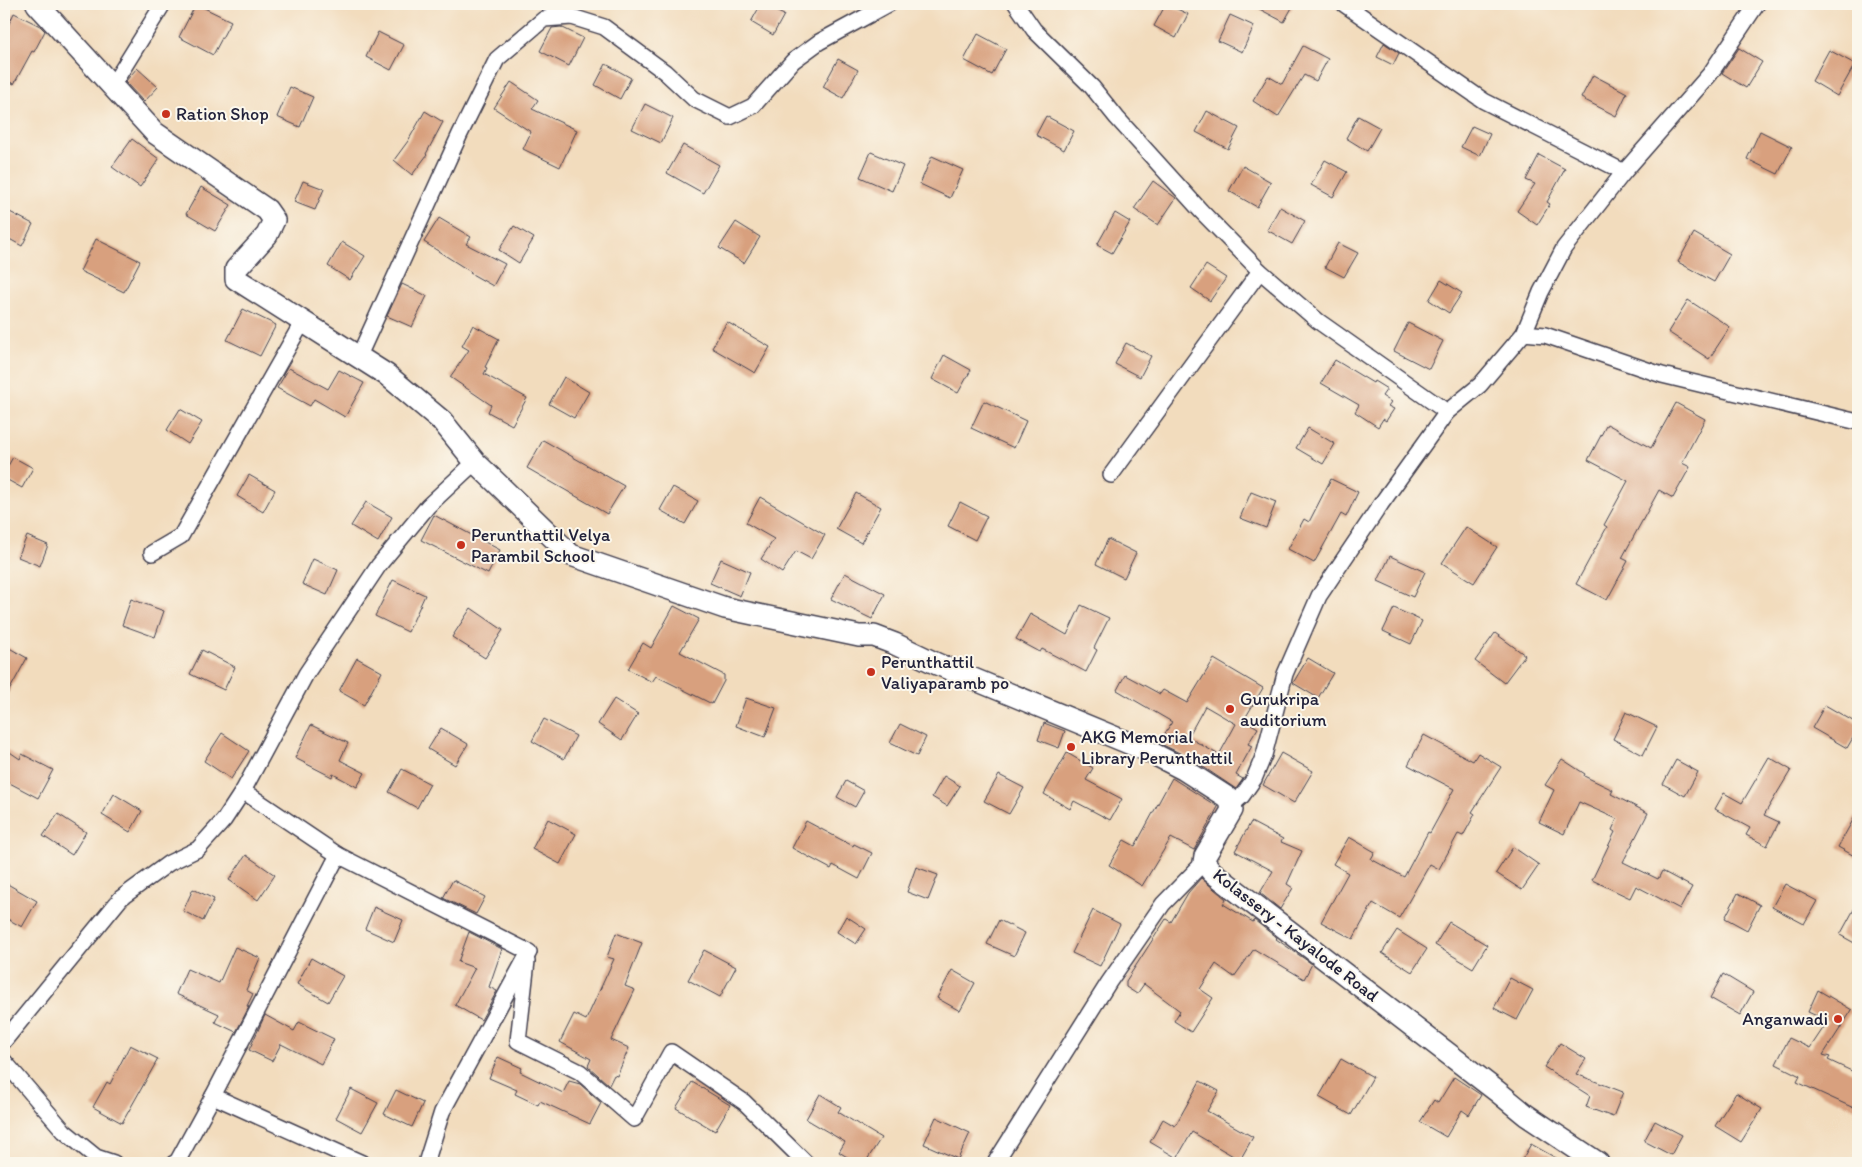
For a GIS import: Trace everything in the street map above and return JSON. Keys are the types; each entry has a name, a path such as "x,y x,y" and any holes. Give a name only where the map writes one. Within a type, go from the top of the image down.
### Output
{"main road":[{"path":"37,4 155,133 267,210 274,220 267,235 236,270 236,279 387,376 442,422 475,462 571,555 725,608 850,635 874,636 1148,751 1212,787 1225,796 1232,805"},
{"name":"Kolassery - Kayalode Road","path":"1232,805 1229,815 1207,850 1204,862 1212,872 1526,1115 1598,1163"}],"street":[{"path":"112,86 163,4"},
{"path":"548,4 572,17 604,27 665,72 694,99 730,117 753,106 793,61 819,42 890,4"},
{"path":"1016,4 1034,30 1092,88 1201,211 1260,271 1318,321 1447,412"},
{"path":"1344,4 1484,101 1624,172"},
{"path":"1232,805 1242,796 1264,755 1285,674 1320,596 1381,504 1447,412 1480,385 1524,333 1541,292 1564,248 1624,172 1710,74 1757,4"},
{"path":"358,358 460,134 497,59 544,19 572,17"},
{"path":"1111,475 1260,271"},
{"path":"152,553 181,536 302,322"},
{"path":"1524,333 1545,335 1662,374 1858,422"},
{"path":"4,1041 121,898 169,863 198,849 224,820 243,791 306,674 379,565 428,506 475,462"},
{"path":"243,791 338,855 528,952"},
{"path":"174,1163 177,1162 213,1096 338,855"},
{"path":"995,1163 1109,982 1163,904 1204,862"},
{"path":"426,1163 442,1112 528,952"},
{"path":"528,952 518,1041 580,1072 634,1119 671,1052 744,1102 806,1163"},
{"path":"4,1061 64,1131 96,1157 114,1163"},
{"path":"213,1096 362,1163"}],"building":[{"path":"196,4 231,21 213,55 179,37"},
{"path":"761,4 784,15 773,35 751,22"},
{"path":"1166,4 1188,14 1176,38 1154,26"},
{"path":"1250,4 1294,4 1284,22"},
{"path":"14,13 40,26 45,31 14,84 4,79 4,34"},
{"path":"1230,15 1254,26 1242,52 1218,41"},
{"path":"561,27 583,38 569,66 540,51 552,28"},
{"path":"378,32 404,45 391,70 366,57"},
{"path":"978,34 1006,49 992,75 964,60"},
{"path":"1384,43 1399,53 1393,65 1377,57"},
{"path":"1303,46 1328,59 1316,81 1304,75 1278,117 1253,101 1268,76 1282,84"},
{"path":"1739,48 1762,62 1746,88 1722,73"},
{"path":"1829,50 1855,64 1837,96 1812,81"},
{"path":"838,59 858,70 843,98 823,87"},
{"path":"606,64 631,78 620,99 595,85"},
{"path":"137,68 158,87 144,102 125,82"},
{"path":"1593,75 1627,93 1616,116 1581,98"},
{"path":"511,82 538,100 532,109 577,130 560,167 523,149 531,132 494,108"},
{"path":"290,87 313,97 300,127 277,117"},
{"path":"645,104 673,118 661,143 632,129"},
{"path":"425,111 443,122 427,155 412,175 394,160 408,141"},
{"path":"1207,111 1239,128 1228,149 1196,132"},
{"path":"1046,116 1074,131 1064,150 1036,135"},
{"path":"1358,116 1380,128 1367,151 1346,138"},
{"path":"1472,126 1490,134 1480,156 1461,147"},
{"path":"1760,131 1792,147 1778,174 1747,159"},
{"path":"132,139 159,159 140,187 112,167"},
{"path":"683,145 719,165 703,193 667,173"},
{"path":"871,152 903,166 892,191 860,177"},
{"path":"1539,155 1565,169 1547,202 1550,204 1537,225 1517,211 1535,184 1526,180"},
{"path":"932,156 963,170 950,198 920,184"},
{"path":"1325,160 1347,172 1333,197 1311,185"},
{"path":"1243,166 1271,182 1257,207 1229,191"},
{"path":"303,181 324,189 315,210 294,202"},
{"path":"1153,181 1176,198 1158,225 1134,209"},
{"path":"201,187 231,205 215,231 186,214"},
{"path":"1280,207 1305,221 1292,244 1267,230"},
{"path":"4,209 33,224 22,246 4,236"},
{"path":"1115,213 1130,222 1112,253 1097,245"},
{"path":"439,218 471,237 466,244 505,264 493,286 424,242"},
{"path":"736,222 760,237 744,263 719,248"},
{"path":"514,226 534,238 519,263 499,250"},
{"path":"1694,233 1730,254 1714,282 1678,262"},
{"path":"96,239 140,261 124,292 80,271"},
{"path":"342,242 365,256 350,280 328,266"},
{"path":"1338,243 1358,253 1344,277 1325,267"},
{"path":"1206,265 1226,278 1210,301 1191,288"},
{"path":"1441,280 1462,293 1449,313 1429,300"},
{"path":"402,284 427,296 412,327 387,316"},
{"path":"1688,300 1730,327 1709,359 1668,332"},
{"path":"243,309 276,325 260,356 227,340"},
{"path":"727,322 770,347 755,373 712,348"},
{"path":"1408,323 1443,341 1429,369 1394,351"},
{"path":"473,325 499,339 485,367 487,368 484,374 527,398 512,425 488,412 491,405 450,377 469,350 462,346"},
{"path":"1126,343 1151,356 1140,377 1115,364"},
{"path":"944,355 971,370 958,393 932,379"},
{"path":"1335,360 1373,383 1374,381 1387,389 1382,396 1391,402 1388,406 1394,409 1386,421 1383,419 1378,427 1355,412 1359,405 1321,383"},
{"path":"289,368 328,389 339,370 364,383 345,417 314,399 310,406 277,388"},
{"path":"564,377 589,392 574,418 549,404"},
{"path":"984,401 1026,421 1014,448 971,428"},
{"path":"1676,403 1705,419 1682,463 1690,467 1673,498 1659,490 1622,558 1628,561 1607,600 1576,584 1607,527 1604,525 1628,481 1588,460 1607,424 1651,448"},
{"path":"180,409 202,422 188,444 167,430"},
{"path":"1308,428 1335,444 1323,464 1296,448"},
{"path":"543,440 624,486 607,514 527,468"},
{"path":"13,457 33,468 22,488 4,478 4,473"},
{"path":"249,475 275,490 263,512 237,496"},
{"path":"1331,479 1358,492 1346,517 1341,514 1314,563 1288,549 1304,519 1309,522"},
{"path":"673,487 698,501 685,524 660,510"},
{"path":"1251,492 1276,502 1266,528 1240,518"},
{"path":"856,493 881,507 861,543 836,529"},
{"path":"760,497 825,535 811,559 796,551 782,573 761,559 774,539 746,523"},
{"path":"366,502 392,517 378,542 351,526"},
{"path":"960,502 987,516 975,540 948,526"},
{"name":"Perunthattil Velya Parambil School","path":"434,515 500,550 488,574 421,540"},
{"path":"1466,527 1497,547 1474,583 1442,563"},
{"path":"27,536 48,545 40,566 18,557"},
{"path":"1108,539 1136,553 1124,578 1096,564"},
{"path":"1390,556 1425,572 1413,597 1378,581"},
{"path":"313,559 338,570 327,595 302,584"},
{"path":"721,559 750,572 740,596 710,583"},
{"path":"845,573 885,594 872,619 831,599"},
{"path":"393,580 425,595 408,632 375,616"},
{"path":"131,599 164,611 155,637 122,625"},
{"path":"1081,605 1109,618 1094,648 1097,650 1086,672 1042,649 1040,652 1016,639 1030,614 1067,635"},
{"path":"674,606 699,619 680,652 724,675 724,681 712,704 656,676 652,682 628,669 643,643 651,648"},
{"path":"471,608 503,630 485,658 452,637"},
{"path":"1394,608 1422,621 1411,644 1383,631"},
{"path":"1495,633 1525,655 1504,683 1475,661"},
{"path":"4,645 27,658 4,700"},
{"path":"202,650 235,667 224,690 190,674"},
{"path":"357,658 382,672 364,705 339,691"},
{"path":"1308,658 1333,673 1318,698 1293,683"},
{"path":"1214,659 1263,688 1244,720 1258,728 1248,744 1252,746 1236,775 1243,779 1236,789 1190,758 1159,743 1172,722 1117,690 1125,675 1160,694 1163,690 1187,703","holes":["1205,706 1236,724 1219,755 1188,737"]},
{"path":"746,698 776,708 765,737 736,726"},
{"path":"614,699 638,714 622,740 598,724"},
{"path":"1825,705 1858,724 1858,729 1847,748 1812,728"},
{"path":"1626,712 1657,727 1643,755 1613,739"},
{"path":"544,719 576,736 564,759 532,741"},
{"path":"1044,723 1065,731 1059,748 1038,740"},
{"path":"900,724 926,737 917,756 890,743"},
{"path":"311,725 348,743 340,760 365,773 357,787 333,774 332,777 295,758"},
{"path":"441,728 468,744 455,765 428,749"},
{"path":"222,733 249,751 231,779 204,761"},
{"path":"1424,735 1473,761 1478,753 1501,767 1472,812 1475,814 1463,836 1458,834 1439,869 1430,864 1399,918 1373,903 1353,939 1321,922 1348,873 1333,864 1349,837 1375,852 1371,859 1404,877 1454,789 1408,765"},
{"path":"4,748 20,759 22,754 53,770 38,798 4,780"},
{"path":"1067,753 1093,768 1086,780 1122,799 1110,820 1074,801 1070,809 1044,794"},
{"path":"1281,753 1313,771 1294,803 1263,785"},
{"path":"1769,757 1791,770 1764,815 1779,822 1767,846 1746,835 1750,828 1715,809 1724,793 1742,803"},
{"path":"1562,759 1585,774 1584,776 1613,790 1611,794 1648,813 1623,862 1658,879 1662,871 1692,887 1680,909 1636,886 1630,898 1592,880 1615,832 1612,830 1617,819 1579,802 1564,834 1539,822 1554,790 1545,785"},
{"path":"1676,760 1698,772 1685,796 1663,784"},
{"path":"402,769 430,784 417,808 389,792"},
{"path":"999,775 1024,788 1009,814 984,801"},
{"path":"944,776 960,786 947,806 932,797"},
{"path":"1172,778 1218,807 1194,850 1171,838 1142,886 1109,865 1124,840 1135,846"},
{"path":"846,781 864,791 855,807 837,797"},
{"path":"114,794 142,811 130,832 102,815"},
{"path":"1858,811 1858,858 1838,847"},
{"path":"58,814 86,832 72,855 43,836"},
{"path":"548,819 576,834 560,864 532,849"},
{"path":"806,821 853,846 854,844 872,853 859,879 833,865 831,869 792,848"},
{"path":"1251,822 1283,839 1281,842 1302,851 1287,884 1293,888 1280,909 1260,893 1273,871 1235,851"},
{"path":"1513,847 1539,865 1522,890 1496,873"},
{"path":"246,855 275,875 258,900 229,880"},
{"path":"916,867 938,875 928,900 907,892"},
{"path":"1201,878 1226,899 1223,904 1253,922 1254,920 1276,939 1312,964 1304,979 1254,949 1234,977 1216,964 1200,989 1213,998 1191,1032 1174,1021 1180,1011 1144,984 1137,994 1126,987 1126,981 1166,919 1171,922 1188,893"},
{"path":"453,880 485,897 476,914 443,898"},
{"path":"4,882 37,901 22,927 4,917"},
{"path":"1785,884 1817,901 1804,924 1772,907"},
{"path":"193,889 214,899 203,921 183,911"},
{"path":"1738,893 1760,905 1747,930 1725,918"},
{"path":"1858,902 1858,945 1840,935"},
{"path":"374,907 403,920 394,942 365,929"},
{"path":"1093,910 1120,924 1100,966 1072,953"},
{"path":"846,916 866,929 856,944 837,932"},
{"path":"999,920 1025,933 1014,956 987,944"},
{"path":"1449,922 1487,945 1473,968 1435,945"},
{"path":"1397,930 1427,949 1412,972 1382,953"},
{"path":"469,932 502,949 489,987 497,991 481,1020 455,1005 475,968 458,962"},
{"path":"616,933 642,943 625,986 635,990 611,1040 629,1048 617,1076 614,1075 609,1085 588,1066 591,1059 560,1042 574,1014 586,1020 614,959 607,957"},
{"path":"235,947 260,958 246,990 253,994 247,1006 249,1007 236,1032 215,1022 219,1014 176,994 187,969 219,983"},
{"path":"704,950 736,967 720,997 688,980"},
{"path":"311,958 343,976 328,1002 297,984"},
{"path":"952,970 975,983 960,1011 937,998"},
{"path":"1723,974 1753,992 1740,1015 1710,998"},
{"path":"1510,978 1533,990 1517,1020 1494,1008"},
{"path":"1818,990 1852,1010 1823,1055 1830,1057 1828,1060 1858,1074 1858,1110 1797,1082 1800,1076 1776,1064 1789,1038 1810,1048 1828,1021 1808,1012"},
{"path":"265,1015 294,1031 299,1022 334,1039 321,1064 281,1044 272,1061 249,1050"},
{"path":"1560,1043 1586,1059 1576,1074 1623,1092 1613,1117 1586,1107 1590,1096 1544,1067"},
{"path":"130,1045 158,1059 122,1123 93,1107 107,1082 110,1084"},
{"path":"498,1057 522,1068 520,1072 563,1093 569,1081 580,1084 601,1103 590,1124 540,1101 538,1105 515,1094 517,1090 489,1078"},
{"path":"1341,1059 1373,1077 1351,1115 1319,1097"},
{"path":"1454,1077 1481,1095 1469,1115 1462,1110 1446,1137 1420,1122 1434,1100 1438,1103"},
{"path":"1200,1081 1219,1091 1207,1111 1253,1137 1240,1160 1192,1132 1177,1158 1150,1142 1163,1119 1175,1126"},
{"path":"692,1082 730,1105 715,1131 676,1108"},
{"path":"351,1089 378,1103 362,1132 336,1118"},
{"path":"396,1090 423,1103 412,1127 384,1114"},
{"path":"1736,1093 1762,1109 1741,1142 1715,1126"},
{"path":"820,1094 841,1107 838,1112 881,1138 865,1163 857,1163 839,1152 845,1142 806,1119"},
{"path":"936,1117 970,1133 958,1159 924,1144"},
{"path":"1655,1121 1682,1135 1671,1155 1644,1141"},
{"path":"1531,1144 1565,1163 1520,1163"}],"place":[{"name":"Ration Shop","path":"166,114"},
{"name":"Perunthattil Velya Parambil School","path":"461,545"},
{"name":"Perunthattil Valiyaparamb po","path":"871,672"},
{"name":"Gurukripa auditorium","path":"1230,709"},
{"name":"AKG Memorial Library Perunthattil","path":"1071,747"},
{"name":"Anganwadi","path":"1838,1019"}]}
